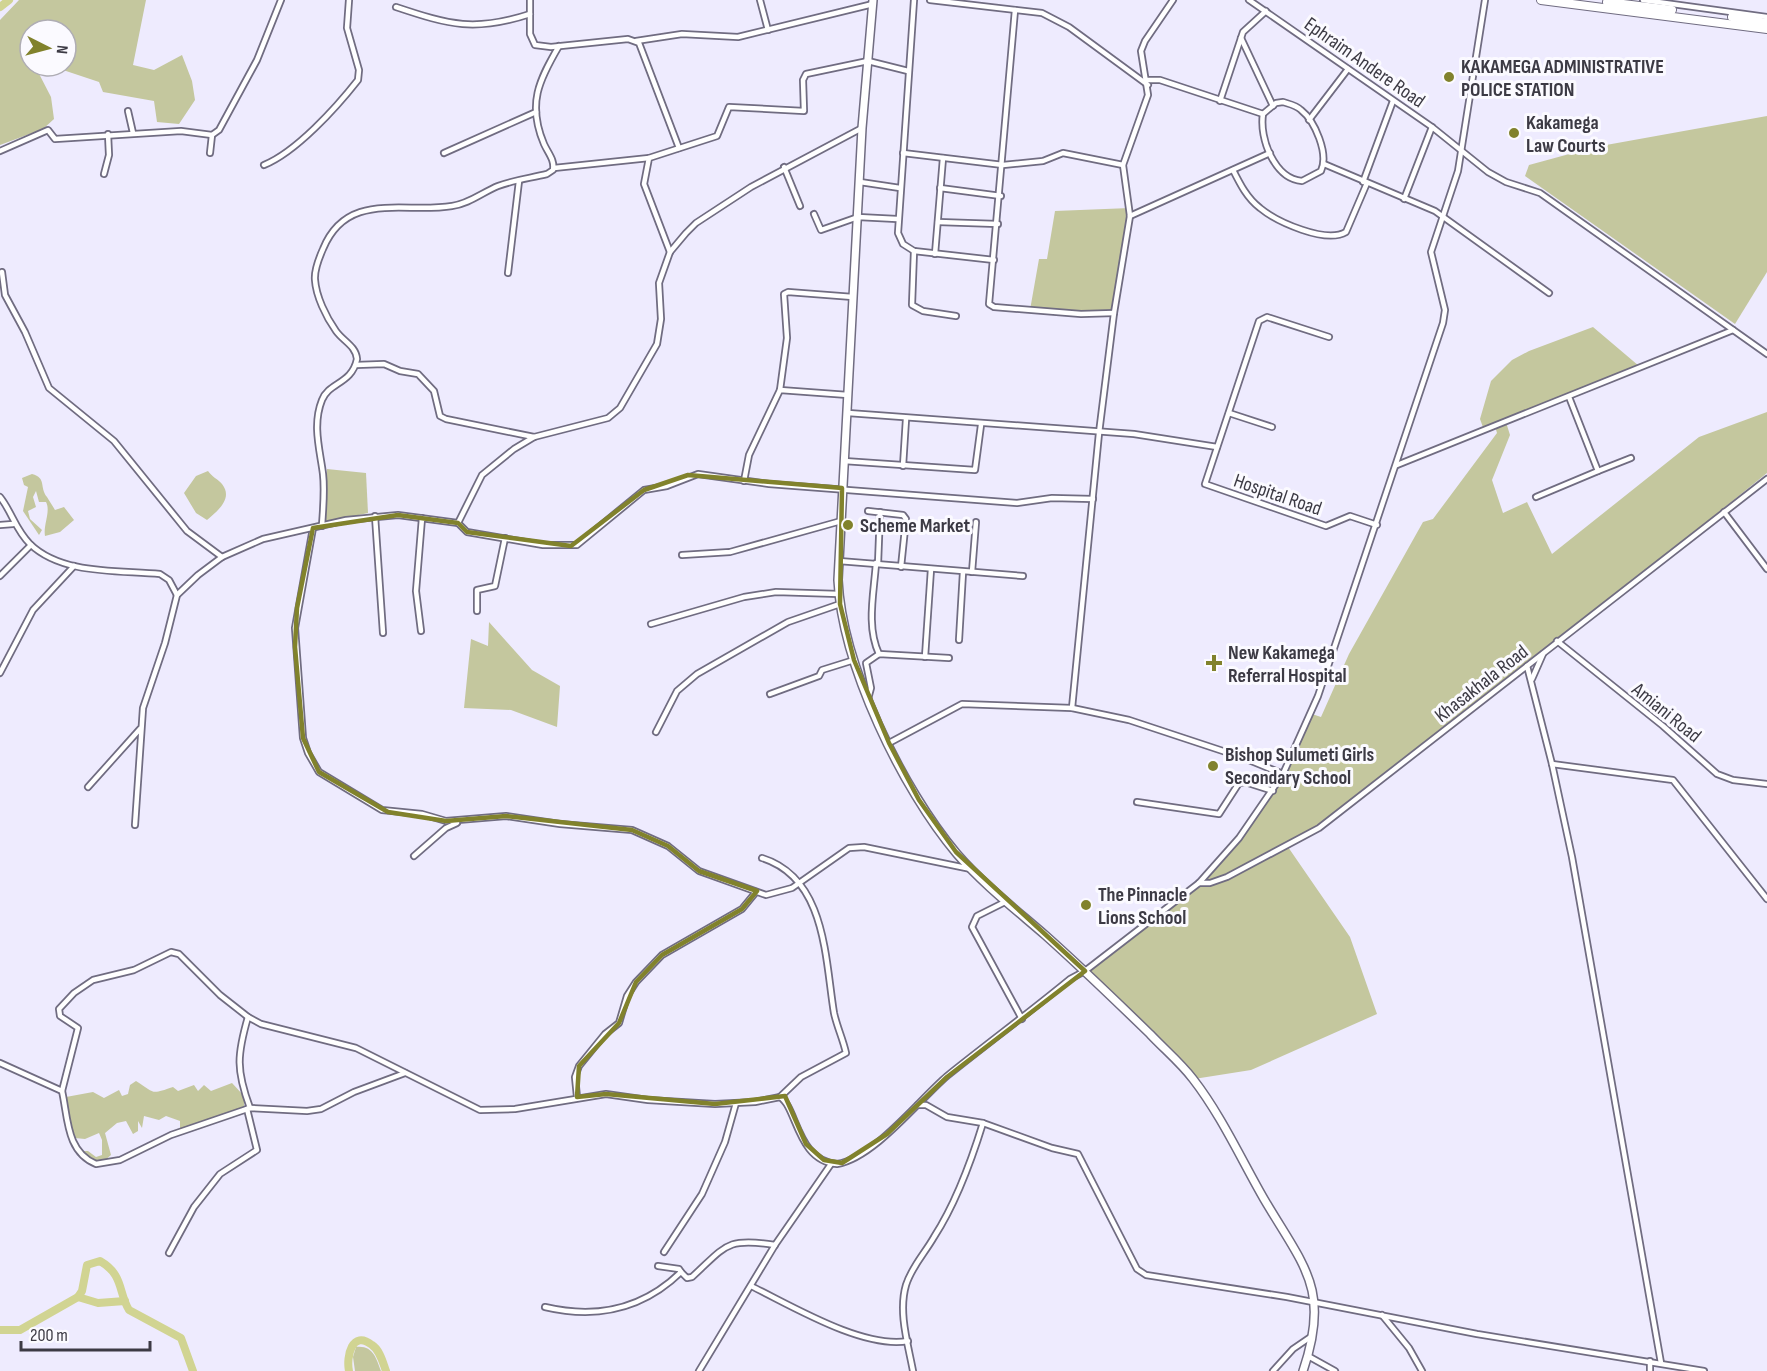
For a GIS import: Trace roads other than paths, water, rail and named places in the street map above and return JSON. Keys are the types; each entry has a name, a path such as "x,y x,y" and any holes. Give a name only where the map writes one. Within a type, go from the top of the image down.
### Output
{"highway":[{"path":"1541,0 1767,28"},
{"path":"1587,0 1767,22"}],"main road":[{"path":"873,2 862,128 839,561 840,604 854,660 868,699 889,744 919,800 941,833 971,869 1005,902 1086,971 1194,1079 1298,1256 1311,1283 1315,1302 1315,1335 1303,1371"}],"street":[{"path":"0,151 48,130 55,139 181,131 212,135 219,130 256,60 281,0"},
{"path":"264,165 276,160 306,136 358,80 358,70 347,28 349,0"},
{"path":"530,0 532,42 540,46 636,41 681,34 738,37 873,2"},
{"path":"760,0 768,30"},
{"path":"914,0 897,219 900,239 914,251 994,260"},
{"path":"930,0 1042,13 1052,17 1147,82 1160,80 1263,114"},
{"path":"1072,708 1099,433 1114,313 1130,216 1123,165 1146,105 1147,82 1141,51 1173,0"},
{"name":"Ephraim Andere Road","path":"1249,0 1432,127 1498,178 1539,193 1767,354"},
{"path":"780,1096 788,1104 795,1125 806,1144 831,1164 842,1163 866,1149 947,1077 1070,979 1086,971 1199,883 1239,838 1273,791 1318,696 1377,525 1445,314 1443,299 1431,260 1433,244 1454,184 1462,151 1485,0"},
{"path":"1645,0 1656,8"},
{"path":"1645,0 1767,17"},
{"path":"396,7 462,25 502,24 530,14"},
{"path":"1016,10 989,302 992,306 1082,314 1114,313"},
{"path":"1220,101 1244,29 1254,24 1266,12"},
{"path":"1241,38 1273,106"},
{"path":"636,41 639,43 678,148"},
{"path":"554,168 542,138 536,112 540,80 559,46"},
{"path":"322,526 323,475 317,431 320,406 322,397 342,384 356,365 356,353 336,330 327,315 315,280 322,250 338,226 351,216 377,208 451,207 501,185 547,174 554,168 649,158 717,136 728,107 802,112 805,106 805,75 868,61 908,71"},
{"path":"1309,120 1348,69"},
{"path":"1233,170 1250,199 1270,215 1305,230 1339,236 1346,232 1393,100"},
{"path":"1283,102 1293,105 1309,120 1322,149 1324,164 1314,176 1302,181 1287,176 1270,153 1262,129 1263,114 1273,106 1283,102"},
{"path":"128,111 133,133"},
{"path":"444,153 536,112"},
{"path":"1404,199 1432,127"},
{"path":"458,523 482,475 534,437 600,421 620,408 657,344 661,331 659,283 670,252 696,223 784,168 862,128"},
{"path":"104,174 109,155 108,134"},
{"path":"210,153 212,135"},
{"path":"903,153 1003,165 1042,161 1063,153 1123,165"},
{"path":"1130,216 1270,153"},
{"path":"649,158 644,184 670,252"},
{"path":"935,254 943,158"},
{"path":"1324,164 1435,211 1549,293"},
{"path":"784,168 800,206"},
{"path":"508,273 519,181"},
{"path":"860,182 900,188"},
{"path":"940,188 1000,195"},
{"path":"814,214 821,230 858,217 897,219"},
{"path":"938,222 998,224"},
{"path":"914,251 912,305 923,311 957,316"},
{"path":"2,272 5,295 25,332 49,388 114,441 182,525 222,557"},
{"path":"744,481 750,456 780,390 787,338 784,294 788,292 853,297"},
{"path":"848,413 981,425 1134,434 1217,447 1262,319 1267,317 1329,337"},
{"path":"1396,465 1733,330"},
{"path":"356,365 384,364 400,371 418,374 431,386 438,400 440,416 446,419 534,437"},
{"path":"780,390 848,395"},
{"path":"1569,397 1598,471"},
{"path":"1229,413 1272,427"},
{"path":"903,466 906,419"},
{"path":"844,461 975,470 981,425"},
{"name":"Hospital Road","path":"1217,447 1205,484 1326,526 1350,516 1377,525"},
{"path":"1536,497 1631,458"},
{"path":"135,825 143,708 165,643 177,595 222,557 263,539 375,516 422,518 458,523 467,532 543,545 578,545 644,490 667,486 698,474 744,481 1017,503 1052,498 1093,499"},
{"name":"Khasakhala Road","path":"1199,883 1210,883 1227,877 1319,828 1767,479"},
{"path":"0,497 13,524 31,545 51,558 74,566 160,574 169,580 177,595"},
{"path":"868,511 898,513 906,519 901,567"},
{"path":"879,654 873,641 871,627 880,512"},
{"path":"1724,512 1767,569"},
{"path":"375,516 383,633"},
{"path":"421,632 416,591 422,518"},
{"path":"682,555 730,552 841,521"},
{"path":"972,572 976,522"},
{"path":"0,525 13,524"},
{"path":"313,528 295,628 297,683 308,753 319,772 328,779 382,810 411,812 446,821 506,816 560,824 632,830 668,846 699,871 756,892 774,894 799,884 849,848 864,847 971,869"},
{"path":"477,611 477,590 495,586 506,538"},
{"path":"0,576 31,545"},
{"path":"839,561 1023,576"},
{"path":"0,672 33,610 74,566"},
{"path":"925,657 932,569"},
{"path":"958,640 963,572"},
{"path":"651,624 744,597 776,591 839,594"},
{"path":"656,732 677,691 697,674 788,622 840,604"},
{"name":"Amiani Road","path":"1557,641 1663,726 1717,774 1733,780 1767,784"},
{"path":"1532,679 1544,652"},
{"path":"868,699 871,688 866,663 879,654 949,658"},
{"path":"770,694 819,676 822,670 854,660"},
{"path":"1527,666 1532,679 1572,857 1661,1364"},
{"path":"889,744 962,704 1072,708 1129,720 1244,758 1283,774"},
{"path":"88,787 140,729"},
{"path":"1552,764 1673,780 1767,899"},
{"path":"1137,802 1219,814 1239,783 1245,782 1273,791"},
{"path":"414,856 446,828 459,821"},
{"path":"405,1073 354,1092 315,1110 249,1108 171,1136 120,1160 96,1164 77,1151 71,1136 62,1091 78,1028 60,1016 59,1009 93,980 134,970 171,952 179,954 199,976 248,1017 261,1024 356,1048 480,1110 515,1109 606,1094 648,1100 736,1103 780,1096 801,1077 846,1053 837,1028 824,937 799,884 781,864 762,858"},
{"path":"577,1097 575,1077 579,1066 605,1034 619,1023 627,996 636,982 662,956 742,909 756,892"},
{"path":"1005,902 980,914 972,924 1022,1019"},
{"path":"169,1252 194,1207 220,1174 257,1150 238,1067 238,1054 248,1017"},
{"path":"0,1063 62,1091"},
{"path":"663,1252 702,1194 725,1142 736,1103"},
{"path":"918,1105 927,1105 947,1118 983,1123 1052,1148 1078,1154 1137,1269 1142,1273 1704,1371"},
{"path":"913,1371 903,1310 906,1285 913,1269 935,1237 972,1161 983,1123"},
{"path":"699,1371 776,1245 831,1164"},
{"path":"658,1266 679,1269 687,1278 692,1277 719,1251 731,1243 776,1245"},
{"path":"545,1306 581,1314 607,1312 638,1300 681,1272"},
{"path":"751,1286 861,1337 894,1343 908,1341"},
{"path":"1382,1315 1409,1348 1422,1371"},
{"path":"1273,1371 1293,1349 1315,1335"},
{"path":"1308,1356 1335,1371"},
{"path":"1650,1361 1650,1371"}],"waterway":[{"path":"0,7 9,0"},
{"path":"0,1330 20,1330 78,1297 82,1291 87,1265 100,1261 108,1266 117,1278 129,1310 181,1338 193,1371"},
{"path":"78,1297 98,1303 125,1301"},
{"path":"349,1371 350,1352 355,1343 360,1340 375,1347 386,1371"}],"place":[{"name":"KAKAMEGA ADMINISTRATIVE POLICE STATION","path":"1449,77"},
{"name":"Kakamega Law Courts","path":"1514,133"},
{"name":"Scheme Market","path":"848,525"},
{"name":"New Kakamega Referral Hospital","path":"1214,663"},
{"name":"Bishop Sulumeti Girls Secondary School","path":"1213,766"},
{"name":"The Pinnacle Lions School","path":"1086,905"}]}
